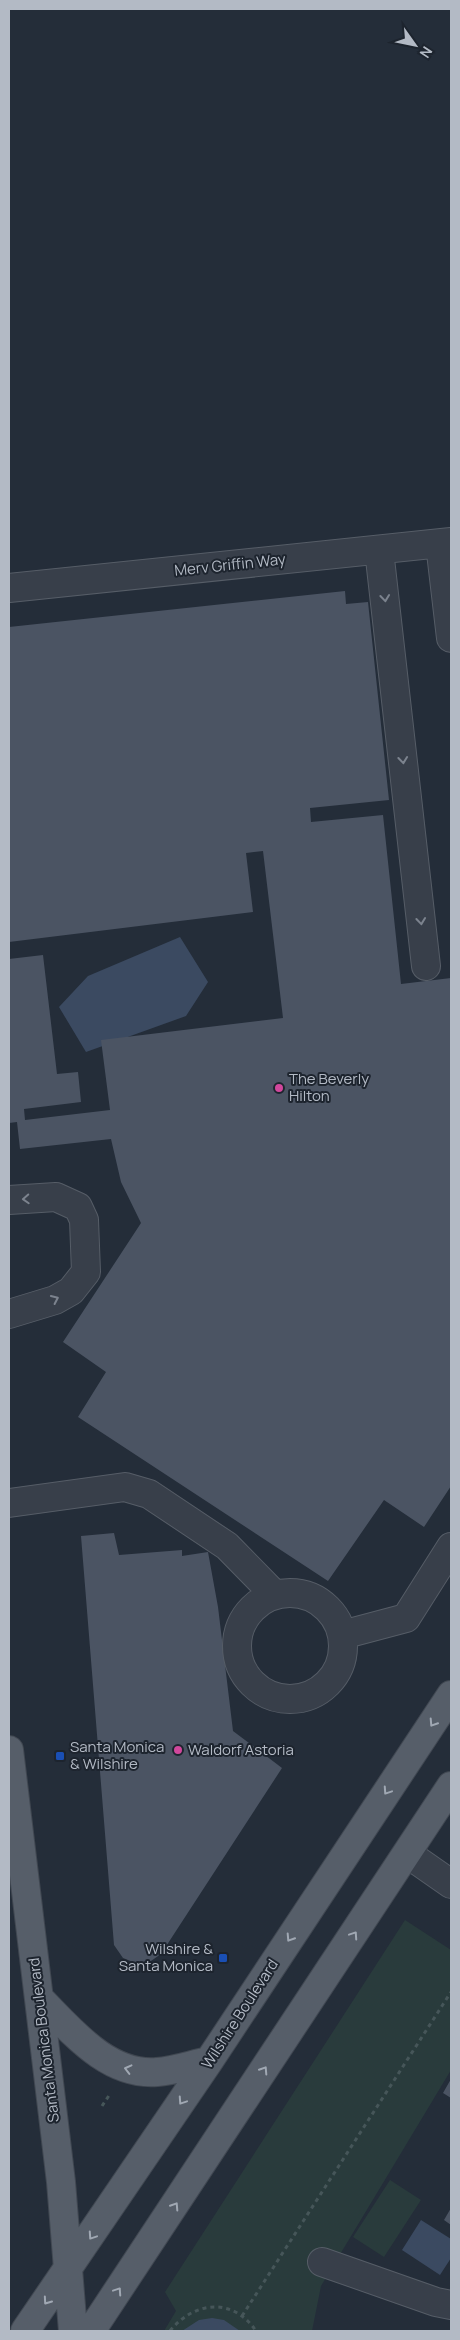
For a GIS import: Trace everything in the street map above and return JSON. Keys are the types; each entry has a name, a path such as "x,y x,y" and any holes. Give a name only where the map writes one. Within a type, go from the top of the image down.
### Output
{"main road":[{"name":"Wilshire Boulevard","path":"26,2331 210,2060 451,1695"},
{"name":"Santa Monica Boulevard","path":"9,1750 69,2270 73,2331"},
{"path":"91,2331 408,1854 451,1786"},
{"path":"39,1998 78,2038 124,2070 157,2072 210,2060"}],"street":[{"name":"Merv Griffin Way","path":"9,588 446,543"},
{"path":"446,543 451,638"},
{"path":"379,550 426,966"},
{"path":"9,1200 56,1197 78,1207 84,1220 86,1272 71,1291 55,1300 9,1314"},
{"path":"9,1502 124,1487 149,1494 228,1546 275,1595"},
{"path":"342,1635 406,1618 451,1547"},
{"path":"292,1593 309,1596 324,1605 336,1618 342,1635 343,1653 338,1669 328,1684 314,1694 297,1699 280,1699 263,1692 250,1681 241,1666 237,1649 239,1632 247,1616 259,1603 275,1595 292,1593"},
{"path":"408,1854 451,1884"},
{"path":"322,2262 436,2302 451,2305"}],"path":[{"path":"242,2316 451,1992"},
{"path":"170,2331 181,2318 195,2310 211,2306 227,2308 242,2316 256,2331"}],"shaded area":[{"path":"405,1920 451,1950 451,2070 321,2286 312,2331 164,2331 176,2311 165,2292"},
{"path":"390,2180 421,2200 384,2257 353,2237"}],"water":[{"path":"180,937 208,982 186,1016 86,1052 59,1007 88,976"},
{"path":"421,2220 451,2239 451,2258 440,2275 402,2250"},
{"path":"212,2318 224,2320 240,2331 182,2331 199,2320"}],"building":[{"name":"The Beverly Hilton","path":"345,591 346,604 368,602 389,800 310,808 311,822 383,815 401,984 451,978 451,1486 424,1527 384,1500 328,1581 78,1417 106,1372 63,1342 141,1223 121,1182 111,1139 20,1149 17,1122 9,1123 9,959 43,955 57,1074 78,1072 81,1102 24,1109 25,1120 110,1110 101,1040 283,1018 263,851 246,853 253,912 9,942 9,627"},
{"name":"Waldorf Astoria","path":"114,1533 119,1555 182,1550 182,1556 208,1552 218,1607 233,1731 282,1768 161,1954 148,1963 133,1962 123,1958 114,1945 81,1536"},
{"path":"451,2079 451,2098 443,2093"},
{"path":"451,2208 451,2225 444,2220"}],"place":[{"name":"The Beverly Hilton","path":"279,1088"},
{"name":"Waldorf Astoria","path":"178,1750"},
{"name":"Santa Monica & Wilshire","path":"60,1756"},
{"name":"Wilshire & Santa Monica","path":"223,1958"}]}
